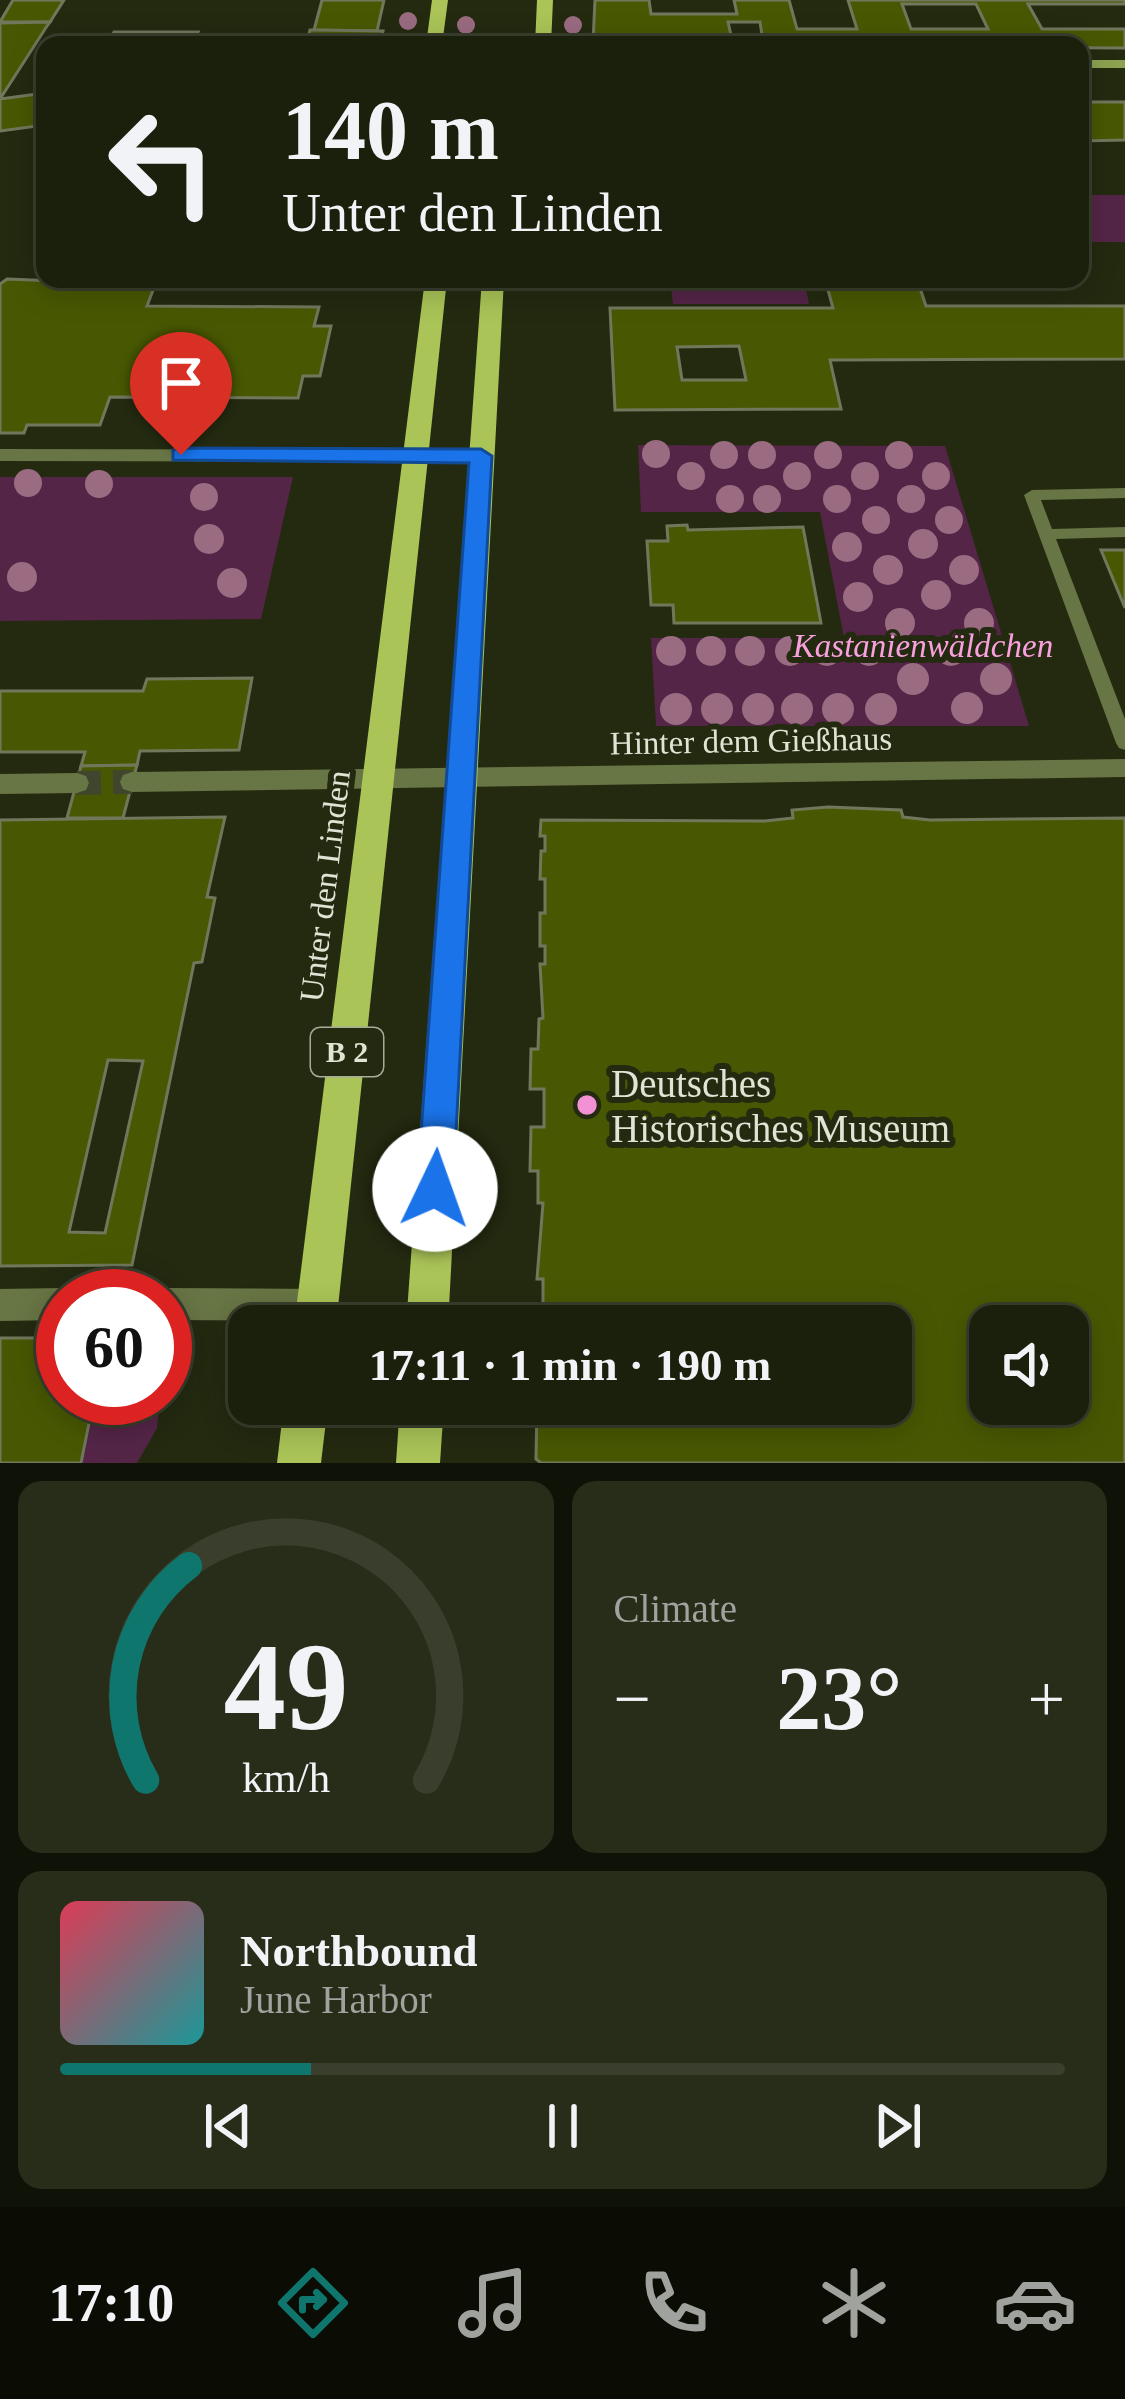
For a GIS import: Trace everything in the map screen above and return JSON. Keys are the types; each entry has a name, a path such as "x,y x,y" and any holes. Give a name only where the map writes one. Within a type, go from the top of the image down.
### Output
{"main road":[{"path":"435,36 440,0"},
{"path":"543,36 545,0"},
{"name":"Unter den Linden","path":"317,1305 362,779 416,456 435,288"},
{"path":"428,1305 492,288"},
{"path":"299,1463 304,1425"},
{"path":"418,1463 421,1425"}],"street":[{"path":"1089,64 1125,64"},
{"path":"0,455 481,456"},
{"name":"Hinter dem Gießhaus","path":"132,782 1125,768"},
{"path":"0,784 76,783"},
{"path":"0,1304 36,1304"},
{"path":"192,1306 228,1309"}],"lane":[{"path":"1125,493 1032,494 1125,743"},
{"path":"1047,534 1125,532"}],"green space":[{"path":"1089,195 1125,195 1125,242 1089,242"},
{"path":"671,288 806,288 809,304 673,304"},
{"name":"Kastanienwäldchen","path":"638,445 945,446 1029,726 656,726 651,638 844,638 820,512 641,512"},
{"path":"0,477 293,477 261,619 0,621"},
{"path":"89,1425 157,1425 137,1463 81,1463"}],"building":[{"path":"13,0 64,0 50,22 0,22"},
{"path":"322,0 384,0 377,31 314,30"},
{"path":"595,0 649,0 651,14 737,14 734,0 789,0 797,29 857,29 848,0 1125,0 1125,4 1028,4 1042,29 1125,29 1125,48 1089,48 1089,36 593,36","holes":["902,4 976,4 988,29 911,29","728,22 760,22 762,35 731,35"]},
{"path":"50,22 36,36 0,99 0,23"},
{"path":"310,30 383,31 382,36 308,36"},
{"path":"114,32 198,32 196,36 112,36"},
{"path":"36,94 36,126 0,131 0,99"},
{"path":"1089,102 1125,102 1125,140 1089,141"},
{"path":"7,279 36,280 36,288 154,288 147,306 319,307 314,326 331,326 320,376 303,376 298,398 110,397 100,425 27,425 24,433 0,433 0,284"},
{"path":"827,288 920,288 926,306 1125,306 1125,359 830,360 841,409 615,410 610,308 833,308","holes":["739,346 746,380 682,380 677,347"]},
{"path":"687,525 688,530 803,527 821,623 674,623 673,605 651,605 647,541 668,541 667,526"},
{"path":"1101,550 1125,550 1125,608"},
{"path":"252,678 239,750 140,751 137,765 81,766 85,752 0,752 0,691 143,691 147,679"},
{"path":"137,765 123,818 67,818 81,766"},
{"path":"828,807 901,810 903,817 930,820 1125,818 1125,1463 541,1463 536,1459 537,1425 912,1425 912,1305 543,1305 543,1279 537,1279 543,1203 538,1203 538,1171 530,1171 531,1127 544,1127 544,1089 530,1089 531,1049 538,1049 539,1019 543,1018 540,964 545,964 545,946 540,946 540,913 545,913 545,879 540,879 545,836 540,836 541,820 793,818 792,810"},
{"path":"225,817 207,897 215,898 202,962 194,963 132,1265 0,1266 0,820","holes":["108,1060 143,1061 105,1233 69,1232"]},
{"path":"0,1338 36,1338 36,1425 89,1425 81,1463 0,1463"}],"tunnel":[{"path":"77,783 132,782"}],"place":[{"name":"Deutsches Historisches Museum","path":"587,1105"}],"route":[{"path":"181,455 481,456 435,1189"}]}
